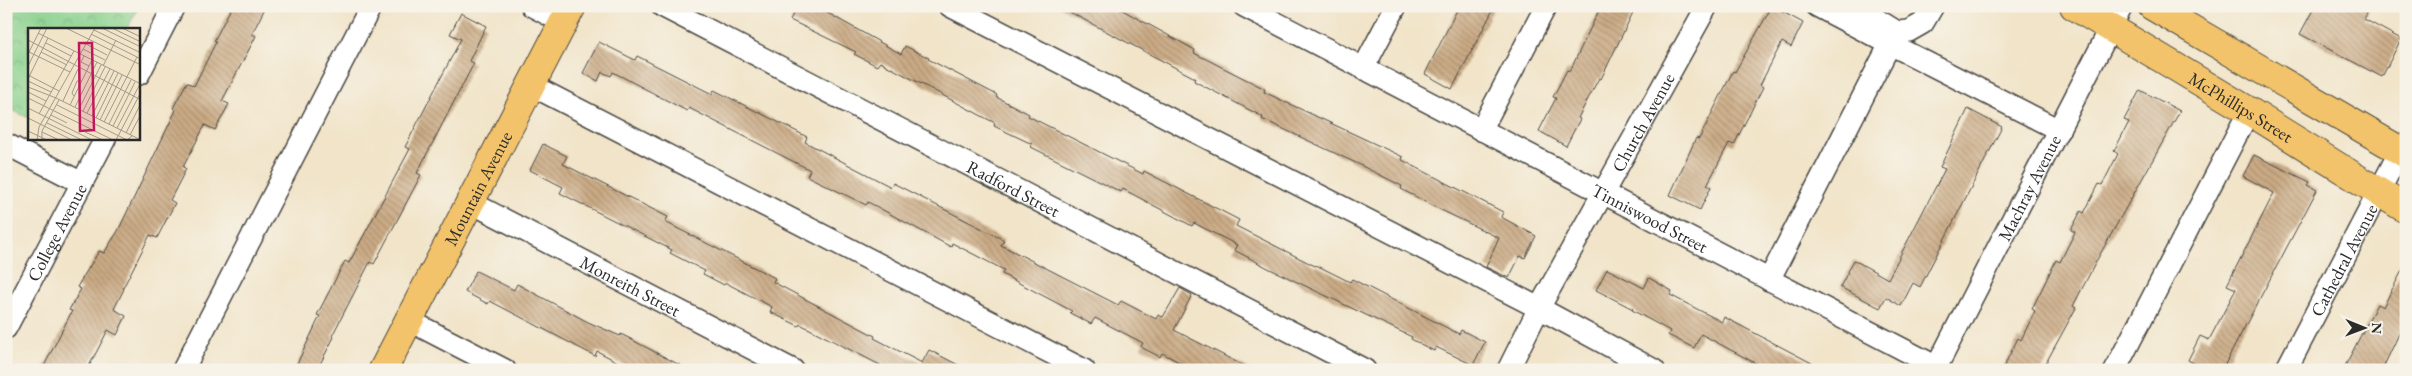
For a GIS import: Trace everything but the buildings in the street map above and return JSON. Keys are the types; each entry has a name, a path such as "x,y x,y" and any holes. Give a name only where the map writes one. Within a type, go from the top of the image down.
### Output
{"main road":[{"name":"McPhillips Street","path":"2074,6 2116,17 2249,111 2406,209"},
{"path":"2152,6 2403,153"},
{"name":"Mountain Avenue","path":"383,370 568,15"}],"street":[{"path":"140,72 174,6"},
{"path":"183,370 371,6"},
{"path":"532,6 568,15"},
{"name":"Radford Street","path":"662,6 1365,370"},
{"path":"950,6 1539,308 1654,370"},
{"name":"Tinniswood Street","path":"1244,6 1936,368"},
{"path":"1363,69 1396,6"},
{"path":"1481,130 1546,6"},
{"name":"Church Avenue","path":"1508,370 1539,308 1707,6"},
{"path":"1817,6 2059,130"},
{"path":"1855,6 1897,32 1909,31 1923,23 1933,6"},
{"name":"Machray Avenue","path":"1936,368 2116,17"},
{"path":"1769,280 1890,44"},
{"path":"531,85 1084,370"},
{"path":"2115,370 2249,111"},
{"name":"College Avenue","path":"6,328 104,140"},
{"path":"6,144 82,183"},
{"name":"Cathedral Avenue","path":"2286,370 2379,193 2403,153"},
{"name":"Monreith Street","path":"470,202 793,370"},
{"path":"408,320 505,370"}],"green space":[{"path":"6,6 139,6 128,28 28,28 28,118 6,107"}]}
